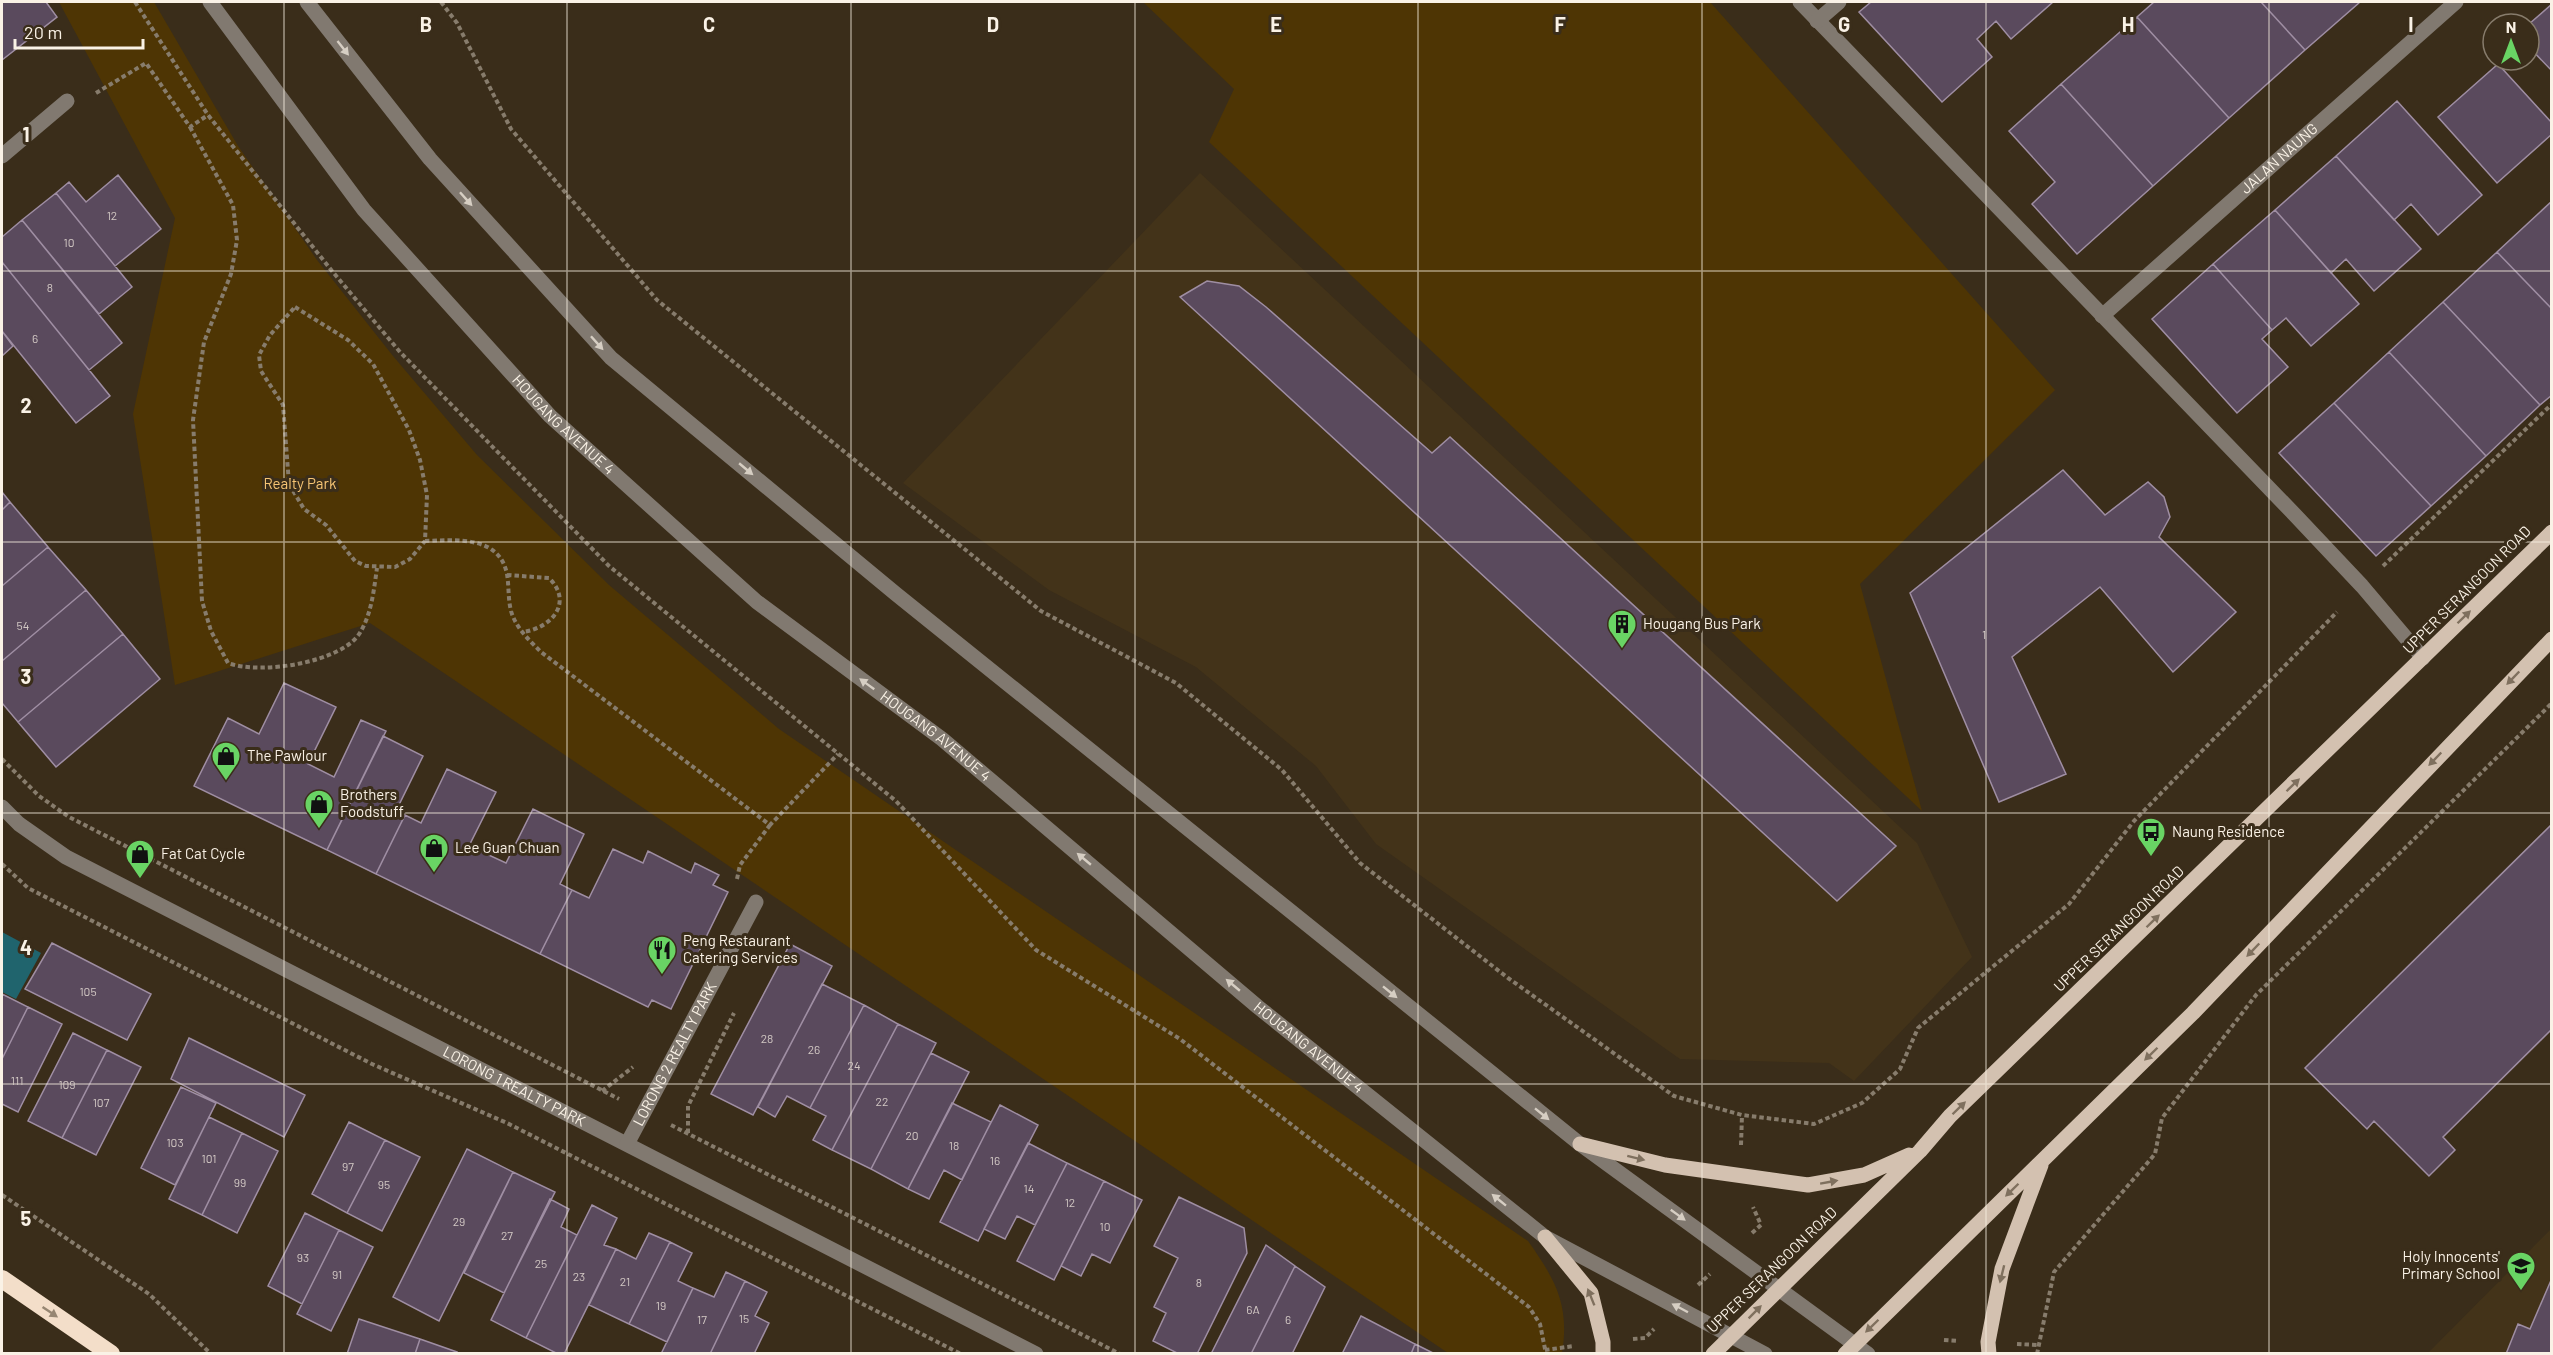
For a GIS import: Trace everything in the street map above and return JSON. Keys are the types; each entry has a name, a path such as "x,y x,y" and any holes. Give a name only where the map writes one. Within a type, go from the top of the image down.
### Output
{"highway":[{"path":"2,1280 111,1353"}],"main road":[{"name":"UPPER SERANGOON ROAD","path":"1713,1353 1920,1151 1959,1108 2552,531"},
{"path":"1850,1348 2193,1013 2552,639"},
{"path":"1580,1144 1665,1166 1808,1185 1864,1175 1920,1151"},
{"path":"1989,1353 1988,1342 2002,1269 2043,1160"},
{"path":"1545,1237 1591,1293 1603,1342 1603,1353"}],"street":[{"name":"HOUGANG AVENUE 4","path":"210,2 364,210 550,416 757,602 942,739 1258,1007 1545,1237 1765,1353"},
{"path":"307,2 430,159 611,358 896,594 1580,1144 1779,1288 1850,1348 1868,1353"},
{"path":"1800,2 2340,563 2423,658"},
{"path":"1818,21 1839,2"},
{"name":"JALAN NAUNG","path":"2102,316 2456,2"},
{"path":"2,156 67,101"},
{"name":"LORONG 1 REALTY PARK","path":"2,807 19,824 66,857 1036,1353"},
{"name":"LORONG 2 REALTY PARK","path":"627,1144 756,902"}],"path":[{"path":"135,2 208,115 332,271 400,352 609,566 896,801 1036,950 1180,1039 1529,1307 1540,1324 1545,1352"},
{"path":"441,2 457,23 510,129 657,300 1041,611 1176,683 1282,770 1360,863 1508,978 1674,1096 1742,1115 1814,1124 1862,1103 1900,1069 1918,1028 2069,904 2134,821 2337,612"},
{"path":"67,101 90,96 146,63 190,127 233,205 237,240 231,274 204,342 193,420 202,601 211,631 228,663 241,668 268,669 302,663 352,642 361,631 371,602 377,568"},
{"path":"190,127 208,115"},
{"path":"295,307 348,340 374,364 395,401 420,460 427,495 425,541 410,559 395,567 366,566 348,556 326,525 304,509 289,484 283,405 261,371 259,355 270,335 295,307"},
{"path":"2380,568 2552,404"},
{"path":"425,541 476,542 495,551 502,559 507,575 511,612 522,632 541,652 771,825"},
{"path":"507,575 549,578 556,585 560,595 560,606 555,618 543,627 522,632"},
{"path":"2037,1353 2054,1272 2155,1154 2162,1118 2256,995 2552,703"},
{"path":"740,865 771,825 838,754"},
{"path":"2,759 39,796 69,817 1119,1353"},
{"path":"2,864 27,888 372,1064 507,1123 961,1353"},
{"path":"2,1195 149,1294 212,1353"},
{"path":"1645,1338 1731,1252 1761,1226"}],"shaded area":[{"name":"Hougang Bus Park","path":"1200,173 1917,843 1972,957 1854,1081 1829,1063 1680,1059 1376,844 1316,766 1196,667 1049,590 903,483"},
{"name":"Holy Innocents' Primary School","path":"2551,1229 2551,1353 2428,1353"}],"green space":[{"name":"Realty Park","path":"59,2 154,2 238,146 317,260 393,356 477,455 609,585 779,729 1528,1241 1553,1280 1562,1306 1564,1336 1562,1353 1448,1353 370,623 175,685 133,414 175,218"},
{"path":"1143,2 1710,2 2055,390 1860,584 1922,811 1209,142 1234,89"}],"water":[{"path":"2,932 41,953 16,999 2,992"}],"building":[{"path":"2,2 46,2 57,17 2,60"},
{"path":"1871,2 2053,2 2011,39 1996,21 1977,39 1992,57 1942,102 1859,12"},
{"path":"2154,2 2261,2 2305,50 2229,118 2137,17"},
{"path":"2261,2 2360,2 2305,50"},
{"path":"2552,4 2552,71 2541,60 2541,14"},
{"path":"2137,17 2229,118 2153,186 2061,84"},
{"path":"2489,72 2505,72 2552,123 2552,134 2497,183 2438,117"},
{"path":"2061,84 2153,186 2077,254 2032,204 2055,182 2009,131"},
{"path":"2397,101 2482,195 2438,235 2411,204 2394,220 2336,156"},
{"path":"2336,156 2421,249 2374,291 2346,259 2331,273 2275,210"},
{"path":"118,175 161,229 115,266 56,193 69,182 86,202"},
{"path":"56,193 132,287 99,314 22,220"},
{"path":"2552,201 2552,309 2497,252"},
{"path":"2275,210 2359,304 2311,346 2286,318 2272,330 2213,264"},
{"path":"22,220 122,343 89,370 2,262 2,237"},
{"path":"2497,252 2552,309 2552,395 2540,405 2443,302"},
{"path":"2,262 110,396 76,423 2,331"},
{"path":"2213,264 2272,330 2262,339 2288,367 2237,413 2152,319"},
{"name":"Hougang Bus Park","path":"1207,281 1239,286 1432,453 1450,437 1896,846 1837,901 1180,297"},
{"path":"2443,302 2540,405 2486,456 2389,352"},
{"path":"2,331 13,346 2,356"},
{"path":"2389,352 2486,456 2431,506 2334,403"},
{"path":"2334,403 2431,506 2376,556 2279,453"},
{"path":"2063,470 2105,515 2148,482 2164,497 2170,517 2159,537 2236,612 2173,672 2100,587 2012,657 2066,774 1999,802 1910,593"},
{"path":"2,492 10,502 2,510"},
{"path":"10,502 48,547 2,586 2,510"},
{"path":"48,547 86,590 2,661 2,586"},
{"path":"86,590 123,634 18,722 2,703 2,661"},
{"path":"123,634 160,679 56,767 18,722"},
{"path":"284,683 336,707 308,764 334,777 361,720 386,731 327,850 194,786 228,718 259,734"},
{"path":"383,736 423,756 396,811 405,815 376,874 327,850"},
{"path":"447,769 496,792 469,846 506,863 533,809 584,834 560,884 572,890 540,954 376,874 405,815 421,823"},
{"path":"2552,824 2552,1029 2443,1137 2455,1150 2429,1176 2374,1121 2367,1129 2305,1068"},
{"path":"613,849 643,863 648,851 691,873 695,863 719,875 713,885 728,892 671,1009 652,1000 648,1007 540,954 572,890 589,898"},
{"path":"52,943 151,994 127,1040 25,989"},
{"path":"790,944 832,966 753,1115 711,1094"},
{"path":"822,984 864,1005 810,1108 787,1096 775,1117 758,1107"},
{"path":"2,994 28,1007 2,1059"},
{"path":"864,1005 898,1024 832,1150 813,1140 826,1116 810,1108"},
{"path":"28,1007 62,1024 18,1112 2,1104 2,1059"},
{"path":"898,1024 936,1043 871,1169 832,1150"},
{"path":"73,1033 107,1050 62,1138 28,1121"},
{"path":"189,1038 305,1095 284,1137 171,1079"},
{"path":"107,1050 141,1067 96,1155 62,1138"},
{"path":"931,1053 969,1072 908,1189 871,1169"},
{"path":"181,1087 216,1103 175,1185 141,1168"},
{"path":"952,1103 991,1122 962,1180 944,1170 929,1199 908,1189"},
{"path":"1000,1105 1038,1125 978,1241 940,1222"},
{"path":"209,1117 242,1133 202,1215 169,1199"},
{"path":"349,1122 385,1140 347,1213 312,1194"},
{"path":"242,1133 278,1151 237,1233 202,1215"},
{"path":"385,1140 420,1157 382,1231 347,1213"},
{"path":"1028,1143 1067,1163 1035,1225 1017,1216 1005,1239 984,1229"},
{"path":"467,1149 513,1172 439,1321 393,1297"},
{"path":"1067,1163 1104,1181 1054,1280 1017,1261"},
{"path":"513,1172 555,1192 504,1293 464,1273"},
{"path":"1104,1181 1142,1200 1110,1263 1092,1254 1081,1276 1061,1266"},
{"path":"1179,1197 1244,1228 1247,1253 1197,1354 1179,1354 1153,1341 1166,1313 1154,1307 1178,1258 1154,1246"},
{"path":"550,1199 569,1209 561,1227 577,1235 526,1338 491,1320"},
{"path":"592,1205 617,1218 604,1245 616,1249 564,1354 558,1354 526,1338"},
{"path":"305,1213 339,1230 302,1304 268,1286"},
{"path":"339,1230 373,1247 331,1331 297,1314"},
{"path":"649,1233 670,1242 629,1324 589,1305 616,1249 636,1259"},
{"path":"670,1242 692,1253 678,1281 693,1288 667,1342 629,1324"},
{"path":"1266,1245 1295,1266 1251,1354 1211,1354"},
{"path":"1295,1266 1325,1287 1292,1354 1251,1354"},
{"path":"726,1272 745,1281 710,1354 661,1354 693,1288 714,1297"},
{"path":"2552,1278 2552,1354 2506,1354 2518,1324 2530,1329"},
{"path":"745,1281 767,1292 755,1316 769,1323 754,1354 710,1354"},
{"path":"1361,1316 1415,1344 1411,1354 1342,1354"},
{"path":"359,1319 420,1339 415,1354 347,1354"},
{"path":"420,1339 457,1352 456,1354 415,1354"},
{"path":"1415,1344 1435,1354 1411,1354"}],"place":[{"name":"Hougang Bus Park","path":"1622,650"},
{"name":"The Pawlour","path":"226,782"},
{"name":"Brothers Foodstuff","path":"319,830"},
{"name":"Naung Residence","path":"2151,858"},
{"name":"Lee Guan Chuan","path":"434,874"},
{"name":"Fat Cat Cycle","path":"140,880"},
{"name":"Peng Restaurant Catering Services","path":"662,976"},
{"name":"Holy Innocents' Primary School","path":"2521,1292"}]}
